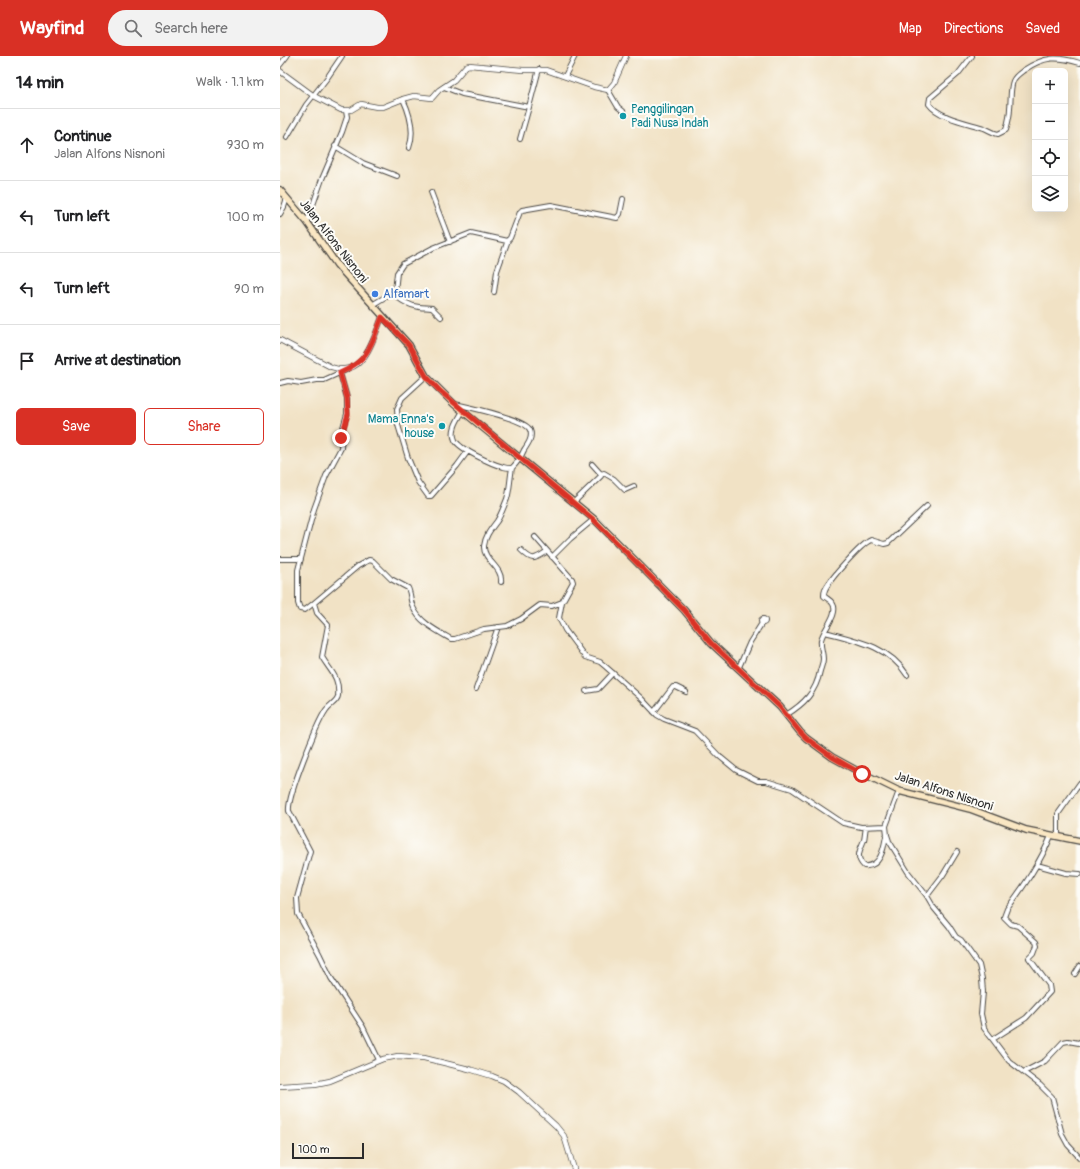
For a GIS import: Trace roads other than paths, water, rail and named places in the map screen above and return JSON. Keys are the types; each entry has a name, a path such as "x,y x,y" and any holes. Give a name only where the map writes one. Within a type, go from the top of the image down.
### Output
{"main road":[{"name":"Jalan Alfons Nisnoni","path":"280,190 308,222 337,265 382,317 409,345 426,376 454,404 594,520 684,610 711,643 780,707 806,738 832,757 862,774 899,791 963,807 1026,830 1051,836 1080,840"}],"street":[{"path":"280,65 287,56"},
{"path":"287,137 306,105 342,56"},
{"path":"565,76 576,56"},
{"path":"608,90 614,83 626,56"},
{"path":"972,56 958,74 930,98 929,104 934,110 957,121 998,134 1006,130 1009,118 1011,88 1013,81 1017,76 1031,64 1050,58 1064,58 1080,63"},
{"path":"280,71 314,96 334,107 346,111 361,104 377,108 383,107 403,98 414,96 432,98 439,90 454,80 468,65 523,70 546,70 594,87 608,90 618,107 623,111"},
{"path":"520,138 539,69"},
{"path":"444,87 462,94 529,107"},
{"path":"403,98 411,121 412,142 409,148"},
{"path":"308,222 335,146 342,132 346,111"},
{"path":"335,146 363,163 397,176"},
{"path":"431,192 450,242"},
{"path":"280,214 287,198"},
{"path":"494,292 497,271 508,240 522,210 551,205 617,218 620,214 623,199"},
{"path":"372,305 394,293 397,287 397,273 405,263 433,248 471,233 506,241 508,240"},
{"path":"394,293 397,298 411,305 432,308 441,317"},
{"path":"280,382 301,383 324,380 355,365 368,352 382,317"},
{"path":"280,340 331,367 338,370 346,370"},
{"path":"340,373 344,382 348,414 341,438 341,448 326,476 314,509 301,559 297,575 299,607 302,610 305,610 367,560 371,560 377,564 391,579 408,588 412,605 419,617 424,622 451,639 484,629 507,626 521,619 540,605 552,606 562,602"},
{"path":"426,376 402,398 397,409 398,425 408,458 418,482 428,496 431,496 468,451"},
{"path":"454,404 496,414 520,422 528,426 530,430 531,437 520,458 512,468 507,498 497,520 488,534 484,548 486,556 498,571 500,582"},
{"path":"463,411 455,425 454,436 454,439 461,448 502,467 512,468"},
{"path":"592,464 601,474 604,473 614,479 625,490 634,486"},
{"path":"574,502 601,476 601,474"},
{"path":"786,715 796,709 809,697 816,686 823,659 821,645 834,613 834,605 832,601 824,596 824,590 830,581 862,545 871,540 888,544 927,506"},
{"path":"552,557 570,539 594,520"},
{"path":"535,537 546,552 568,574 573,582 562,602 559,618 565,630 585,657 600,662 641,698 654,712 664,719 695,730 726,762 741,773 758,781 766,781 792,789 843,823 866,827 886,826"},
{"path":"520,550 528,557 532,558 537,558 546,552"},
{"path":"280,559 301,559"},
{"path":"314,603 317,613 328,625 322,657 336,677 338,696 337,700 326,710 316,730 294,784 289,806 289,811 310,852 297,898 297,909 300,919 331,978 363,1027 379,1060"},
{"path":"738,667 750,642 762,623"},
{"path":"476,689 498,627"},
{"path":"825,632 876,647 891,657 907,675"},
{"path":"586,691 598,689 613,673"},
{"path":"654,712 673,687 686,692"},
{"path":"1058,837 1058,814 1080,783"},
{"path":"866,827 864,838 858,853 859,860 864,866 872,865 879,859 883,851 886,826 899,791"},
{"path":"886,835 888,841 908,872 956,937 961,940 979,965 983,992 981,1022 988,1034 1009,1061 1040,1085 1052,1097 1062,1134 1068,1145 1080,1158"},
{"path":"993,1039 1026,1018 1050,992 1049,985 1029,958 1034,953 1037,945 1036,942 1018,926 1011,924 1004,917 1007,909 1029,879 1051,836"},
{"path":"927,896 943,875 957,852"},
{"path":"1037,865 1066,873 1080,874"},
{"path":"1075,974 1080,966"},
{"path":"1024,1072 1045,1062 1063,1042 1080,1042"},
{"path":"280,1086 315,1084 330,1081 379,1060 398,1056 424,1058 469,1069 504,1081 519,1092 556,1126 564,1136 574,1169"}],"place":[{"name":"Penggilingan Padi Nusa Indah","path":"623,116"},
{"name":"Alfamart","path":"375,294"},
{"name":"Mama Enna's house","path":"442,426"}]}
